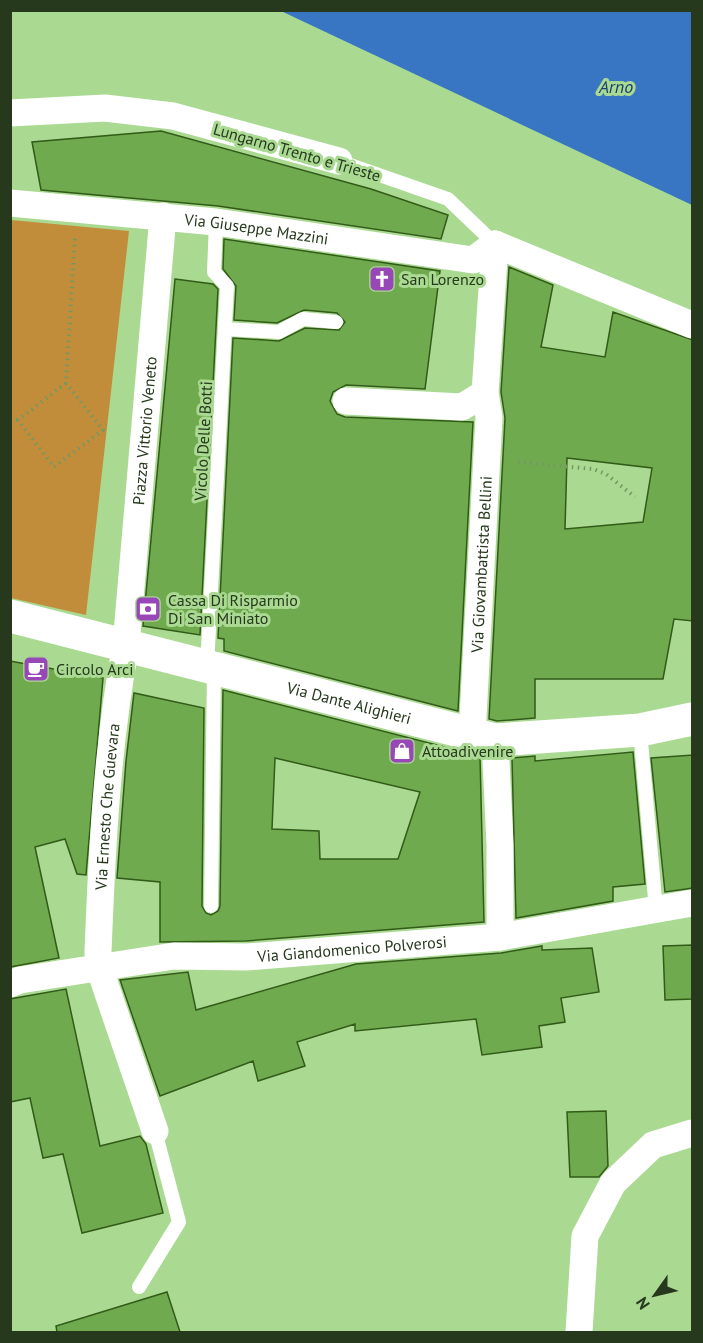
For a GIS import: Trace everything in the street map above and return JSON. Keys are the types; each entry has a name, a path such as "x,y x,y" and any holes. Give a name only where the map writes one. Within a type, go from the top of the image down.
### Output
{"main road":[{"name":"Via Dante Alighieri","path":"10,616 484,738 640,730 693,719"}],"street":[{"name":"Lungarno Trento e Trieste","path":"10,113 105,108 173,116 339,160"},
{"name":"Via Giuseppe Mazzini","path":"10,202 216,222 473,260 495,244"},
{"name":"Piazza Vittorio Veneto","path":"126,645 163,216"},
{"name":"Lungarno Trento e Trieste","path":"495,244 693,326"},
{"name":"Via Giovambattista Bellini","path":"495,244 485,393 489,417 484,738 500,845 500,938"},
{"path":"346,401 462,407 485,393"},
{"name":"Via Ernesto Che Guevara","path":"99,967 103,845 119,684 126,645"},
{"name":"Via Giandomenico Polverosi","path":"10,984 20,980 174,956 247,957 500,938 693,903"},
{"path":"99,967 155,1131"},
{"path":"579,1332 585,1236 613,1184 653,1145 693,1133"}],"lane":[{"name":"Lungarno Trento e Trieste","path":"339,160 448,199 495,244"},
{"name":"Vicolo Delle Botti","path":"211,906 210,668 227,286 214,272 216,222"},
{"path":"225,328 279,332 303,319 336,322"},
{"path":"640,730 656,910"},
{"path":"140,1287 179,1222 155,1131"}],"path":[{"path":"10,418 18,420 54,467 103,430 66,383 77,208"},
{"path":"18,420 66,383"},
{"path":"487,459 593,469 606,474 635,497"}],"shaded area":[{"path":"11,220 129,231 86,615 11,598"}],"water":[{"name":"Arno","path":"281,11 692,11 692,205"}],"building":[{"path":"161,131 371,189 448,215 441,239 218,206 41,190 32,142"},
{"path":"224,239 440,271 425,389 346,385 333,392 330,401 337,414 345,417 473,422 458,711 224,651 224,639 218,638 233,338 279,341 305,328 339,330 345,322 337,313 304,310 277,323 234,320 236,286 223,269"},
{"path":"509,267 553,285 541,347 605,357 613,312 693,340 693,621 674,619 663,679 535,679 535,718 497,721 489,719 505,418 501,392","holes":["567,458 652,468 643,522 565,529"]},
{"path":"175,279 213,284 218,289 200,635 143,626"},
{"path":"10,661 103,678 86,875 77,874 65,839 35,847 59,958 10,967"},
{"path":"223,690 480,756 484,922 246,941 160,942 160,882 117,878 134,693 204,708 202,906 206,913 211,915 218,911 220,906","holes":["275,758 420,792 398,859 320,859 319,831 272,829"]},
{"path":"633,752 645,884 613,887 613,901 516,918 512,758 535,756 535,761"},
{"path":"693,755 693,888 665,892 651,758"},
{"path":"693,945 693,999 665,1000 663,946"},
{"path":"542,946 542,950 592,948 599,992 561,998 565,1022 539,1026 542,1047 482,1055 476,1019 355,1031 355,1024 297,1042 305,1066 258,1081 253,1061 160,1096 120,980 188,972 196,1010 356,964 501,953"},
{"path":"66,989 100,1146 140,1136 146,1144 163,1213 82,1233 63,1154 43,1158 30,1098 10,1102 10,999"},
{"path":"606,1111 608,1166 599,1177 570,1177 567,1112"},
{"path":"167,1292 180,1332 57,1332 56,1326"}],"place":[{"name":"San Lorenzo","path":"382,279"},
{"name":"Cassa Di Risparmio Di San Miniato","path":"148,609"},
{"name":"Circolo Arci","path":"36,669"},
{"name":"Attoadivenire","path":"402,751"}]}
